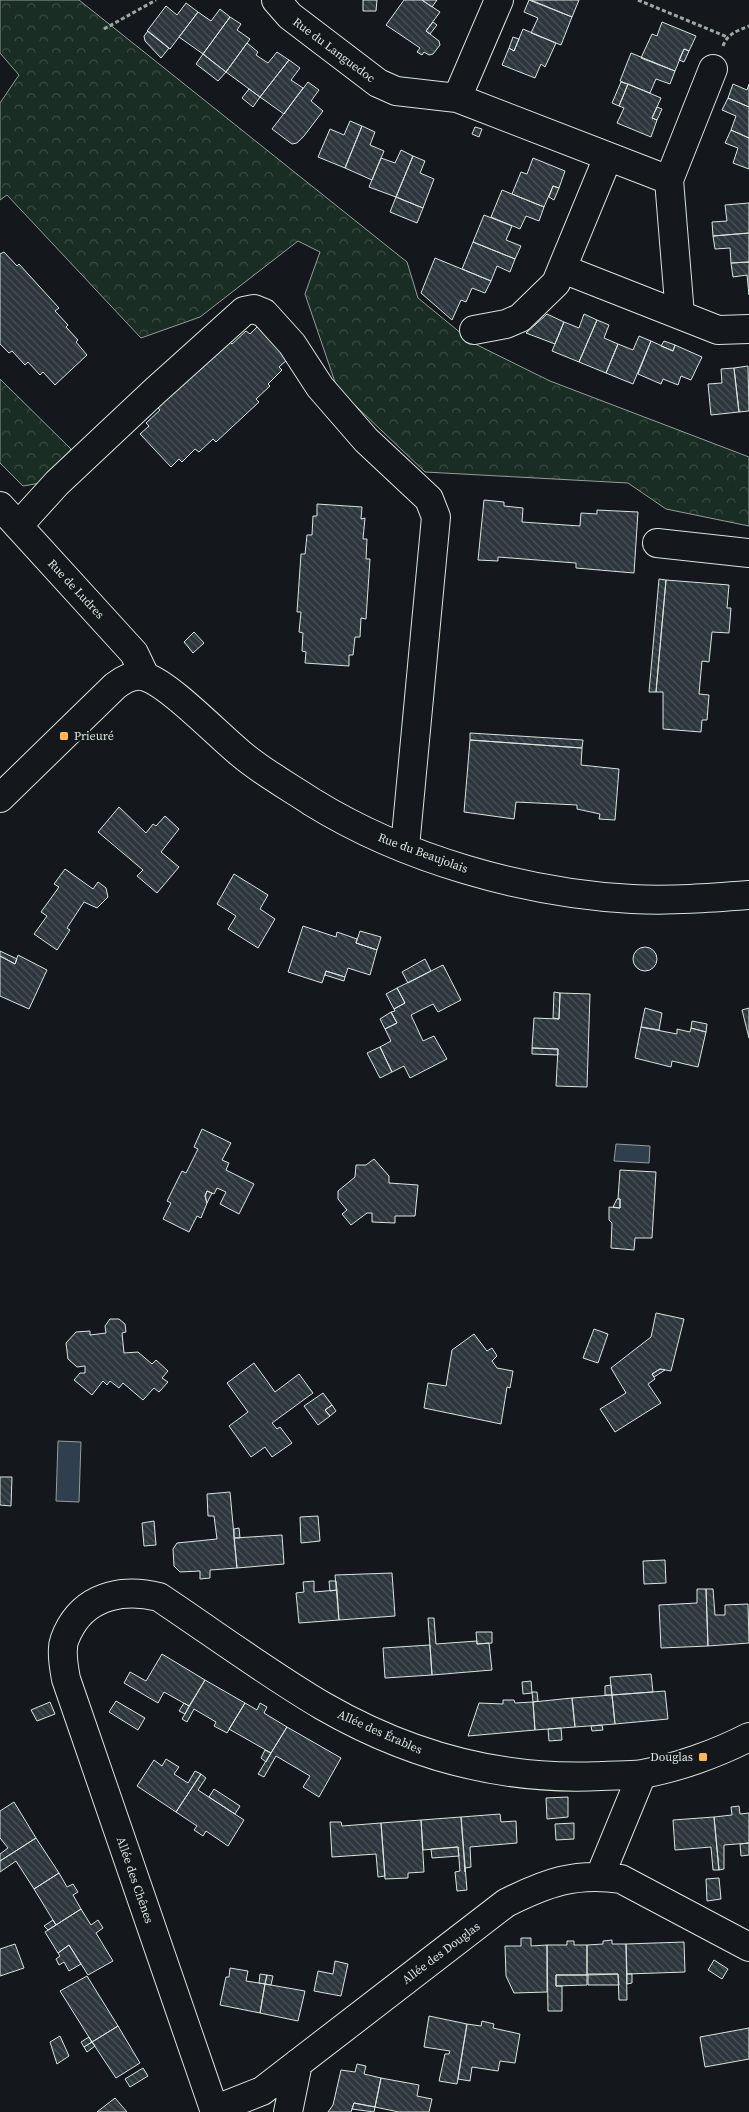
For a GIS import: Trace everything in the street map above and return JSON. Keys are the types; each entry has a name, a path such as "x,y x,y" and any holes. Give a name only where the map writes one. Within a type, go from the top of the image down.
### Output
{"street":[{"name":"Rue du Languedoc","path":"276,0 290,16 378,83 396,91 457,98 669,180"},
{"path":"457,98 499,0"},
{"path":"680,316 669,180 714,69"},
{"path":"474,330 506,324 520,318 544,297 556,283 608,157"},
{"path":"563,269 718,330 749,329"},
{"path":"18,526 64,476 244,311 254,309 264,313 292,344 320,387 366,440 429,499 436,517 405,847"},
{"name":"Rue de Ludres","path":"0,506 134,653 145,676"},
{"path":"657,543 749,554"},
{"path":"0,798 122,680 135,676 145,676"},
{"name":"Rue du Beaujolais","path":"145,676 165,688 242,755 276,778 360,829 405,847 480,874 531,886 579,893 630,899 670,900 749,895"},
{"name":"Allée des Érables","path":"63,1646 71,1626 85,1608 97,1601 117,1594 140,1592 159,1597 322,1705 388,1739 427,1754 475,1767 518,1774 574,1777 642,1774 703,1757 749,1737"},
{"name":"Allée des Chênes","path":"63,1646 66,1679 215,2111"},
{"path":"600,1876 642,1774"},
{"name":"Allée des Douglas","path":"215,2111 262,2091 506,1904 536,1888 566,1879 600,1876 621,1879 749,1946"},
{"path":"288,2112 298,2063"}],"path":[{"path":"104,29 156,0"},
{"path":"638,0 727,37"},
{"path":"714,69 727,37 749,26"}],"green space":[{"path":"0,0 79,0 407,262 418,298 473,343 550,381 749,457 749,526 666,509 628,483 425,472 337,388 305,294 320,252 298,241 200,317 141,338 7,195 0,200 0,103 19,75 0,53"},
{"path":"0,379 71,449 46,482 23,486 0,463"}],"water":[{"path":"616,1144 650,1146 649,1163 614,1161"},
{"path":"58,1441 81,1442 79,1502 56,1501"}],"building":[{"path":"363,0 377,0 376,11 363,11"},
{"path":"404,0 422,0 440,12 426,31 439,41 440,45 433,54 429,55 424,52 422,55 417,52 420,48 386,25"},
{"path":"422,0 437,0 432,7"},
{"path":"529,0 572,17 561,45 531,33 538,18 524,12"},
{"path":"531,0 579,0 572,17"},
{"path":"186,3 198,12 170,49 147,31 166,6 177,15"},
{"path":"220,9 230,17 203,54 179,37 198,12 211,21"},
{"path":"230,17 241,24 237,30 250,39 226,72 203,54"},
{"path":"433,22 437,25 430,34 426,31"},
{"path":"662,22 696,36 689,51 684,49 675,71 641,58 652,34 657,36"},
{"path":"523,29 556,43 545,67 541,64 535,78 502,65 509,48 514,51"},
{"path":"148,31 169,48 161,58 145,41 144,36"},
{"path":"513,37 519,39 514,51 509,48"},
{"path":"247,43 258,52 256,55 268,63 277,52 289,60 260,97 226,72"},
{"path":"684,49 689,51 684,62 679,60"},
{"path":"631,53 675,71 670,84 656,79 650,93 620,81"},
{"path":"203,54 226,72 218,81 196,64"},
{"path":"289,60 300,68 291,80 303,88 284,114 260,97"},
{"path":"308,82 319,90 311,101 323,111 304,136 297,143 292,144 272,129"},
{"path":"621,82 628,84 619,106 612,103"},
{"path":"628,84 661,98 652,118 657,120 651,137 617,123 624,108 619,106"},
{"path":"733,84 747,90 749,84 749,107 728,98"},
{"path":"249,89 260,97 253,107 242,98"},
{"path":"728,98 749,107 749,138 731,130 736,116 722,110"},
{"path":"657,107 662,109 657,120 652,118"},
{"path":"350,121 362,126 345,168 318,157 330,129 344,135"},
{"path":"362,126 375,132 370,145 384,151 372,180 345,168"},
{"path":"475,127 482,129 479,137 472,134"},
{"path":"731,130 749,138 749,169 733,163 738,148 725,143"},
{"path":"401,150 413,156 396,197 369,187 381,158 395,163"},
{"path":"413,156 425,161 420,173 434,179 423,208 396,197"},
{"path":"533,158 565,171 559,188 553,186 544,207 512,194 521,172 527,174"},
{"path":"553,186 559,188 554,200 549,197"},
{"path":"502,190 544,207 539,221 526,216 520,229 491,217"},
{"path":"396,197 423,208 417,223 390,212"},
{"path":"749,203 749,233 713,236 712,222 727,221 725,205"},
{"path":"484,215 512,226 506,240 521,246 515,259 473,242"},
{"path":"749,233 749,262 731,263 730,248 715,249 713,236"},
{"path":"473,242 515,259 510,272 497,266 491,281 462,269"},
{"path":"4,252 17,266 19,264 59,308 55,311 68,325 66,327 78,340 76,342 87,355 55,385 43,372 40,375 28,362 25,365 12,351 9,353 0,344 0,254"},
{"path":"435,258 491,281 485,293 472,288 466,302 461,300 452,320 421,293"},
{"path":"749,262 749,295 747,275 733,277 731,263"},
{"path":"547,314 564,322 555,344 526,333"},
{"path":"584,314 597,320 579,362 552,351 564,322 579,328"},
{"path":"597,320 609,325 604,338 618,344 606,373 579,362"},
{"path":"258,326 288,359 279,367 282,370 268,384 270,386 256,399 259,402 216,442 213,439 199,452 195,449 182,462 179,459 171,467 140,434 149,426 146,423 160,410 156,406 229,341 232,344 246,331 250,334"},
{"path":"639,336 651,341 633,384 606,373 618,344 633,350"},
{"path":"651,341 673,351 675,345 702,357 691,380 681,376 678,385 663,379 661,384 638,374"},
{"path":"664,341 675,345 673,351 661,346"},
{"path":"748,366 749,411 739,412 734,368"},
{"path":"734,368 739,412 711,415 708,384 722,383 721,369"},
{"path":"484,500 504,502 504,506 523,508 522,522 580,526 581,513 597,514 597,510 638,512 634,573 576,568 576,563 498,557 498,561 478,560"},
{"path":"317,504 362,507 361,519 365,518 363,539 367,539 366,559 370,559 366,619 361,618 360,637 355,637 353,655 349,655 349,666 305,663 306,652 302,651 303,633 299,632 301,612 297,612 301,554 305,554 307,535 312,535 313,516 317,516"},
{"path":"659,579 666,580 656,692 649,692"},
{"path":"666,580 729,585 727,608 731,608 729,633 712,632 709,662 702,661 699,694 709,695 707,720 702,720 701,732 663,729 663,692 656,692"},
{"path":"194,632 204,643 193,653 184,642"},
{"path":"470,733 583,740 582,748 470,740"},
{"path":"470,740 582,748 581,765 619,769 615,820 599,819 600,814 577,809 577,805 516,802 514,819 464,812"},
{"path":"119,807 146,833 153,824 156,826 165,816 179,829 161,852 179,867 157,893 137,876 143,870 98,832"},
{"path":"65,869 93,889 98,882 106,888 108,897 97,908 84,902 67,928 70,930 57,950 34,934 47,916 41,912 59,887 54,884"},
{"path":"234,874 268,895 260,909 275,919 258,948 228,929 236,916 217,904"},
{"path":"303,926 336,937 337,932 357,939 356,943 377,950 370,975 348,968 345,977 326,971 322,983 288,972"},
{"path":"360,931 381,937 377,950 356,943"},
{"path":"645,947 650,948 656,954 656,964 650,970 645,971 640,970 634,964 633,959 634,954 640,948"},
{"path":"0,951 17,959 15,964 0,956"},
{"path":"18,955 47,970 29,1009 0,996 0,956 15,964"},
{"path":"425,959 431,971 408,983 402,972"},
{"path":"443,965 461,1000 438,1012 433,1004 411,1015 423,1041 434,1036 447,1059 410,1078 404,1066 392,1072 380,1047 391,1041 385,1029 397,1023 391,1012 405,1003 397,988"},
{"path":"326,971 345,977 344,981 325,975"},
{"path":"397,988 405,1003 394,1009 386,994"},
{"path":"554,992 560,993 559,1019 553,1018"},
{"path":"560,993 590,994 587,1087 556,1086 558,1049 532,1048 534,1018 559,1019"},
{"path":"645,1008 662,1013 659,1030 641,1027"},
{"path":"749,1008 749,1038 742,1010"},
{"path":"391,1012 397,1023 385,1029 380,1019"},
{"path":"692,1021 707,1024 706,1032 691,1028"},
{"path":"641,1027 677,1034 677,1029 690,1032 691,1028 706,1032 698,1067 672,1061 671,1067 635,1058"},
{"path":"380,1047 392,1072 380,1078 367,1053"},
{"path":"532,1048 558,1049 558,1055 532,1054"},
{"path":"202,1129 231,1143 222,1160 229,1163 226,1170 254,1184 239,1214 220,1204 226,1192 217,1188 214,1194 207,1191 205,1196 207,1203 201,1218 197,1216 189,1232 163,1219 171,1203 167,1201 182,1171 186,1173 198,1149 194,1147"},
{"path":"374,1159 389,1176 389,1183 418,1185 415,1216 395,1216 395,1223 372,1222 372,1213 367,1213 351,1225 342,1214 347,1210 338,1199 338,1191 355,1177 356,1165 366,1165"},
{"path":"620,1170 656,1172 652,1238 635,1238 634,1250 611,1248 612,1223 609,1220 609,1207 620,1208 620,1199 618,1199"},
{"path":"207,1191 212,1193 207,1203 205,1196"},
{"path":"617,1199 620,1199 620,1208 613,1207"},
{"path":"656,1313 684,1319 671,1371 660,1369 652,1374 655,1379 648,1384 661,1403 615,1432 600,1409 626,1393 611,1368 651,1337"},
{"path":"110,1319 119,1319 125,1324 126,1332 122,1333 124,1353 138,1352 152,1364 156,1360 168,1371 162,1378 168,1382 159,1392 154,1388 143,1400 123,1383 119,1388 110,1381 107,1385 103,1381 92,1395 74,1380 80,1373 85,1373 85,1366 77,1367 68,1359 66,1343 76,1332 90,1331 90,1335 106,1333 105,1326"},
{"path":"594,1329 608,1334 598,1363 583,1358"},
{"path":"474,1334 487,1351 492,1348 497,1356 492,1361 497,1368 513,1371 510,1388 507,1387 501,1424 424,1408 428,1383 446,1386 452,1350"},
{"path":"254,1363 275,1392 299,1374 313,1393 272,1423 277,1429 280,1427 292,1443 272,1457 265,1447 251,1457 229,1426 248,1412 227,1383"},
{"path":"660,1369 665,1370 654,1377 652,1374"},
{"path":"323,1393 332,1405 325,1410 330,1416 318,1425 304,1406"},
{"path":"332,1405 336,1411 330,1416 325,1410"},
{"path":"0,1477 12,1477 11,1506 0,1505"},
{"path":"230,1492 237,1568 210,1570 210,1578 200,1579 200,1571 180,1572 174,1566 173,1549 177,1543 217,1539 214,1516 208,1516 207,1494"},
{"path":"318,1516 320,1541 301,1543 300,1517"},
{"path":"154,1521 156,1545 144,1546 142,1523"},
{"path":"239,1528 240,1538 234,1538 234,1529"},
{"path":"282,1535 284,1564 237,1568 234,1538"},
{"path":"665,1560 666,1583 644,1584 643,1561"},
{"path":"392,1573 395,1616 339,1620 335,1575"},
{"path":"314,1581 314,1592 337,1590 339,1620 299,1623 296,1593 304,1592 303,1582"},
{"path":"329,1581 336,1581 337,1590 330,1591"},
{"path":"697,1589 706,1589 708,1646 661,1648 659,1605 697,1603"},
{"path":"706,1589 713,1589 715,1615 725,1615 725,1605 748,1604 749,1643 708,1646"},
{"path":"428,1618 434,1618 436,1644 477,1641 477,1644 489,1643 492,1670 432,1675"},
{"path":"476,1632 492,1632 492,1643 477,1644"},
{"path":"430,1645 432,1675 385,1678 383,1648"},
{"path":"162,1654 205,1680 189,1706 164,1692 158,1703 124,1683 130,1672 146,1681"},
{"path":"651,1674 653,1692 612,1695 610,1677"},
{"path":"205,1680 245,1703 227,1733 214,1726 216,1722 194,1709 187,1722 182,1719"},
{"path":"531,1681 532,1693 523,1694 522,1682"},
{"path":"611,1685 612,1695 605,1695 605,1686"},
{"path":"665,1691 668,1719 615,1724 612,1695"},
{"path":"532,1692 537,1692 538,1701 533,1702"},
{"path":"612,1695 615,1724 575,1727 572,1698"},
{"path":"572,1698 575,1727 535,1730 533,1702"},
{"path":"503,1700 514,1700 515,1703 533,1702 535,1730 468,1736 479,1703 503,1704"},
{"path":"116,1701 145,1718 138,1730 109,1712"},
{"path":"50,1702 55,1714 37,1721 31,1710"},
{"path":"184,1703 189,1706 185,1714 179,1711"},
{"path":"245,1703 257,1710 260,1703 267,1707 264,1713 287,1727 271,1753 229,1729"},
{"path":"602,1725 603,1730 592,1731 591,1726"},
{"path":"287,1727 341,1758 319,1797 303,1787 310,1776 276,1756 264,1777 258,1774"},
{"path":"561,1728 562,1740 549,1741 548,1729"},
{"path":"265,1750 271,1753 266,1762 261,1758"},
{"path":"166,1759 179,1767 174,1774 188,1783 195,1771 201,1774 176,1812 137,1786 154,1760 162,1766"},
{"path":"201,1774 206,1778 198,1790 244,1820 228,1846 206,1831 203,1836 194,1830 197,1826 176,1812"},
{"path":"214,1789 240,1806 235,1814 209,1797"},
{"path":"568,1797 568,1817 547,1819 546,1798"},
{"path":"14,1802 36,1838 0,1861 0,1854 8,1848 0,1838 0,1811"},
{"path":"739,1806 740,1814 749,1813 749,1843 724,1845 724,1869 719,1870 714,1817 732,1815 731,1807"},
{"path":"500,1814 501,1822 516,1821 517,1843 470,1847 471,1867 465,1868 465,1872 461,1817"},
{"path":"461,1817 467,1890 457,1891 455,1872 460,1871 458,1847 423,1850 421,1820"},
{"path":"714,1817 719,1870 713,1870 711,1847 675,1850 673,1820"},
{"path":"421,1820 424,1872 408,1873 408,1878 385,1879 381,1823"},
{"path":"330,1822 341,1822 342,1826 381,1823 385,1876 378,1877 376,1854 332,1857"},
{"path":"574,1823 574,1839 556,1840 555,1824"},
{"path":"36,1838 59,1873 34,1889 16,1861 0,1872 0,1861"},
{"path":"749,1843 749,1855 741,1856 740,1844"},
{"path":"458,1847 459,1856 432,1858 431,1849"},
{"path":"59,1873 67,1887 73,1884 78,1892 73,1895 81,1909 56,1925 34,1889"},
{"path":"719,1878 721,1899 707,1901 706,1879"},
{"path":"81,1909 91,1925 98,1920 103,1928 96,1933 113,1961 88,1975 69,1945 58,1953 45,1932"},
{"path":"53,1920 56,1925 48,1930 44,1926"},
{"path":"521,1938 531,1938 531,1946 547,1945 547,1992 514,1993 506,1976 505,1946 521,1946"},
{"path":"612,1940 612,1944 626,1944 627,2000 619,2000 618,1974 587,1975 587,1945 603,1944 603,1941"},
{"path":"567,1941 574,1941 574,1945 587,1945 587,1975 556,1975 556,1986 562,1986 562,2011 548,2011 547,1945 567,1945"},
{"path":"684,1942 685,1972 627,1974 626,1944"},
{"path":"15,1944 24,1968 0,1976 0,1949"},
{"path":"69,1945 81,1964 69,1971 64,1962 59,1965 56,1959 60,1956 58,1953"},
{"path":"714,1960 728,1969 722,1979 708,1970"},
{"path":"335,1961 348,1964 341,1996 314,1991 318,1971 333,1974"},
{"path":"230,1968 248,1971 246,1981 265,1984 260,2013 220,2005 226,1977 229,1977"},
{"path":"260,1974 267,1975 265,1984 259,1983"},
{"path":"588,1974 618,1974 619,1985 588,1985"},
{"path":"627,1974 632,1974 632,1983 627,1984"},
{"path":"267,1975 273,1976 271,1985 265,1984"},
{"path":"556,1975 587,1975 587,1985 556,1986"},
{"path":"87,1976 118,2026 92,2042 60,1991"},
{"path":"265,1984 305,1991 298,2021 260,2013"},
{"path":"429,2016 467,2024 457,2084 439,2081 445,2054 449,2054 450,2051 424,2047"},
{"path":"482,2021 494,2024 493,2028 520,2034 515,2063 500,2061 498,2071 472,2067 470,2081 458,2079 467,2024 481,2026"},
{"path":"118,2026 140,2063 116,2078 92,2042"},
{"path":"749,2028 749,2059 705,2067 700,2037"},
{"path":"60,2036 69,2056 57,2064 50,2042"},
{"path":"89,2037 92,2042 84,2047 81,2042"},
{"path":"92,2042 95,2046 87,2052 84,2047"},
{"path":"357,2064 366,2066 364,2074 381,2078 375,2107 354,2103 351,2112 328,2112 333,2105 341,2070 355,2072"},
{"path":"143,2068 148,2076 130,2087 125,2079"},
{"path":"381,2078 419,2085 417,2096 432,2099 429,2112 399,2112 375,2107"},
{"path":"115,2098 127,2112 97,2112"},
{"path":"354,2103 375,2107 374,2112 352,2109"}],"place":[{"name":"Prieuré","path":"64,736"},
{"name":"Douglas","path":"703,1757"}]}
